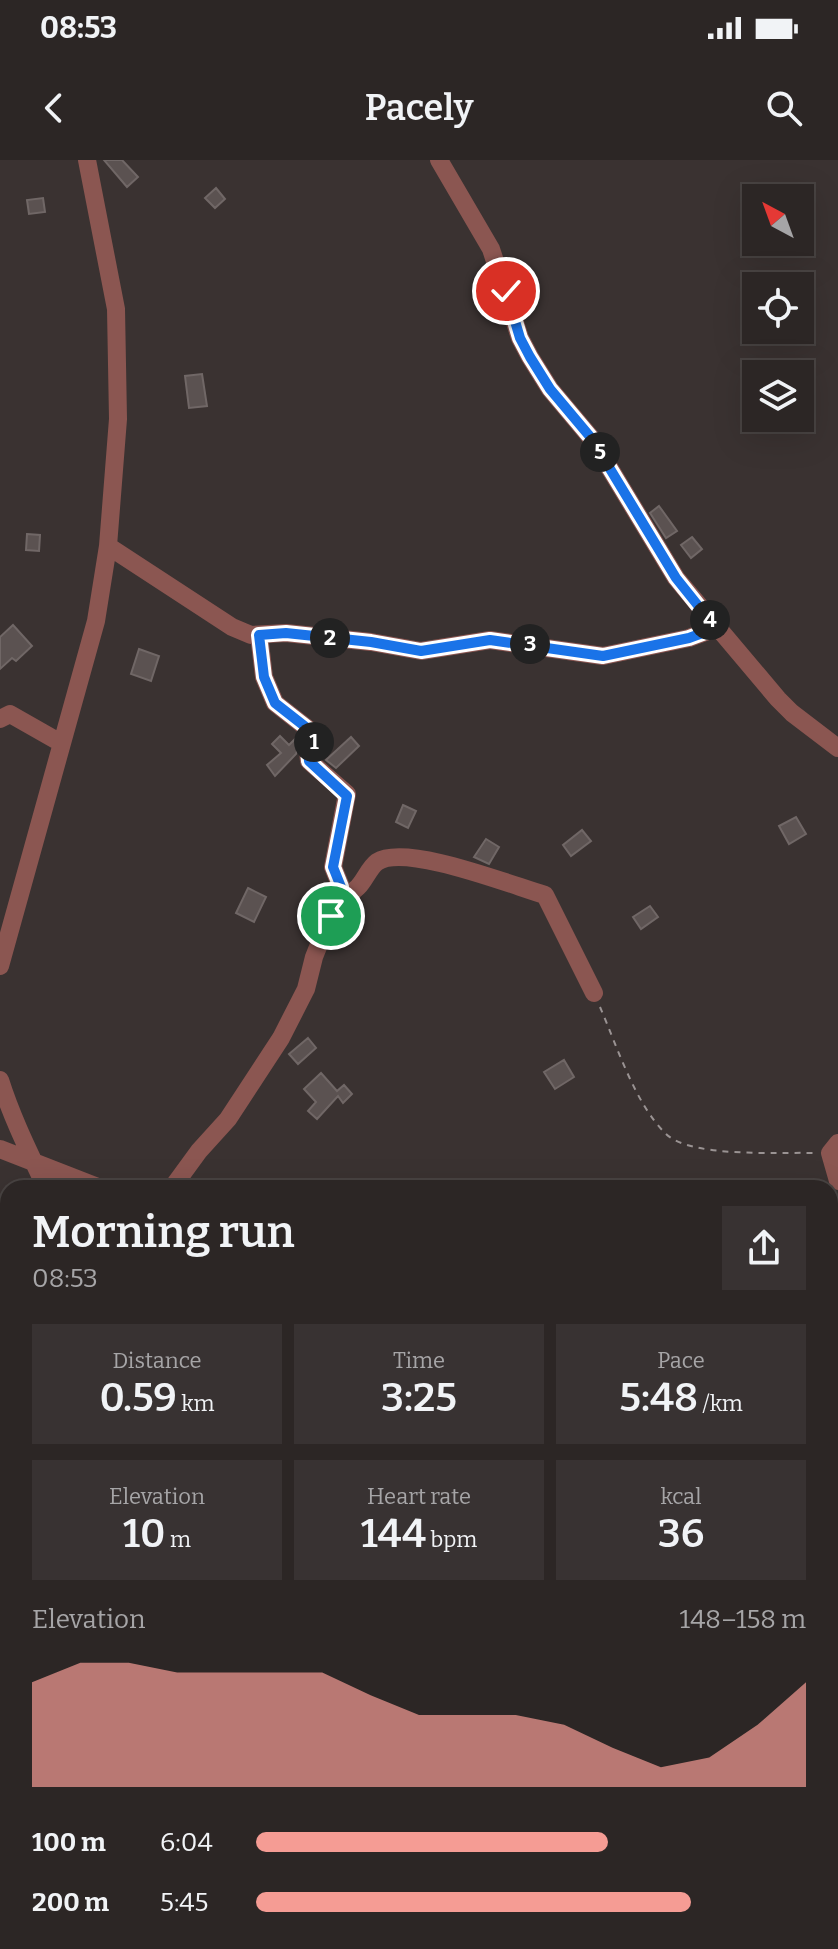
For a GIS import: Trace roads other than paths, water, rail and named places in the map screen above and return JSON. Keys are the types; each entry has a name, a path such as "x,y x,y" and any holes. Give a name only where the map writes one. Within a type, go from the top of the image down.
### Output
{"street":[{"path":"0,966 96,621 108,546 118,419 116,309 87,160"},
{"path":"439,160 491,249 520,338 530,357 550,389 592,439 676,578 792,713 838,748"},
{"path":"108,546 232,627 251,635 300,635 421,651 490,640 603,656 689,638 716,628"},
{"path":"259,635 264,677 275,703 312,732 315,738 308,751 309,761 347,796 333,867 343,898"},
{"path":"0,719 10,714 61,743"},
{"path":"178,1180 228,1119 281,1038 306,989 323,933 343,898 358,887 375,863 393,856 415,858 480,874 545,895 594,993"},
{"path":"0,1080 10,1112 41,1180"},
{"path":"834,1148 838,1180"},
{"path":"0,1149 79,1180"}]}
